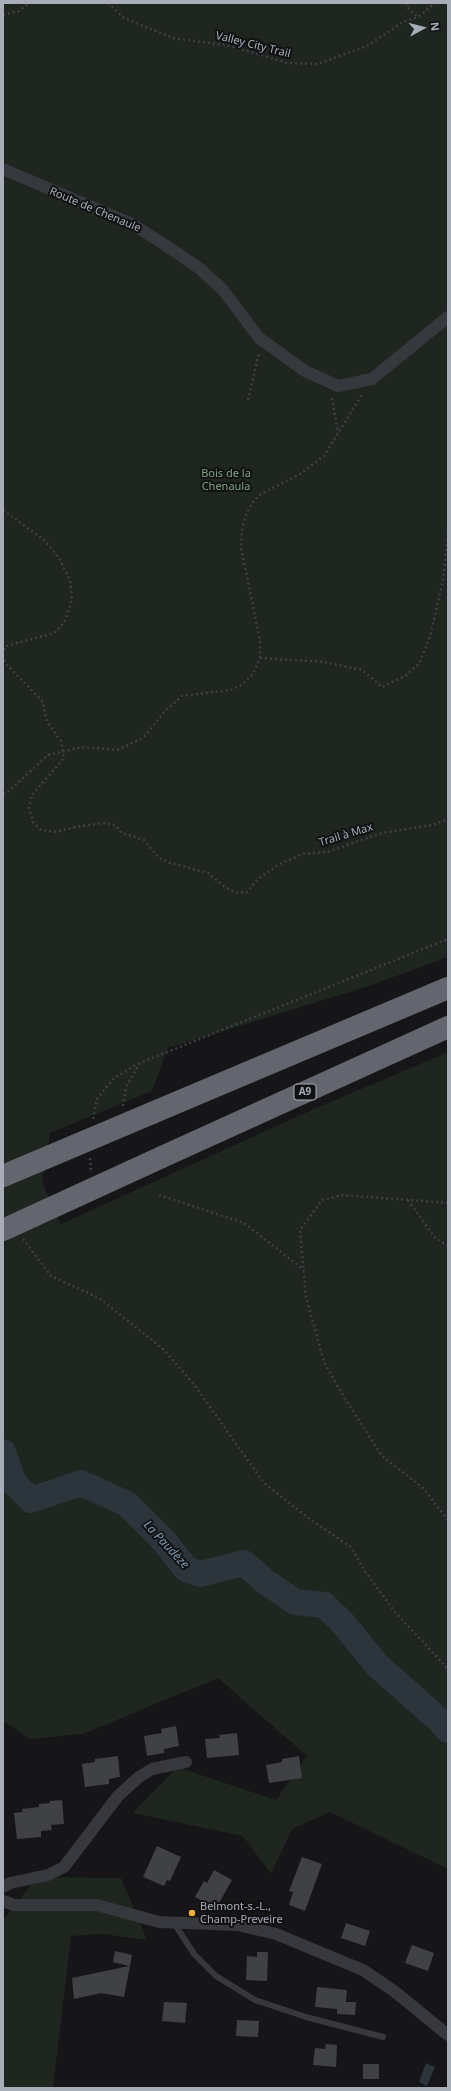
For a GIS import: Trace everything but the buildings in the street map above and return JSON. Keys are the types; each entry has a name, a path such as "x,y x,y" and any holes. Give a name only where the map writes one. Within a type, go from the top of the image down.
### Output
{"highway":[{"path":"3,1176 448,988"},
{"name":"A9","path":"10,1232 162,1158 448,1027"}],"street":[{"name":"Route de Chenaule","path":"3,170 134,225 166,245 199,268 223,290 262,340 305,371 338,386 372,379 448,317"},
{"path":"3,1888 10,1883 48,1875 64,1867 118,1796 139,1777 152,1769 186,1762"},
{"path":"3,1901 14,1905 97,1905 159,1922 238,1925 276,1934 363,1970 394,1991 448,2035"}],"lane":[{"path":"174,1923 194,1954 216,1976 255,2000 306,2017 383,2037"}],"path":[{"path":"3,15 19,11 30,3"},
{"name":"Valley City Trail","path":"108,3 124,18 173,38 231,46 287,63 317,64 367,46 403,22 418,17 435,3"},
{"path":"407,3 407,7 418,17"},
{"path":"248,400 262,340"},
{"path":"3,794 9,791 48,755 82,747 118,750 143,738 166,709 182,696 231,690 243,684 253,674 260,658 260,640 241,548 245,517 252,504 261,494 313,466 324,456 372,379"},
{"path":"330,382 338,433"},
{"path":"3,510 44,540 59,558 70,580 72,600 64,623 54,633 6,646 3,653 6,664 43,702 47,722 61,741 62,751"},
{"path":"260,658 323,662 362,670 382,687 405,676 419,664 430,637 443,580 448,535"},
{"name":"Trail à Max","path":"62,751 64,758 32,795 29,808 33,822 41,830 56,832 75,827 104,823 115,825 122,834 144,840 158,857 167,862 208,873 225,888 236,893 247,892 258,879 278,865 302,854 327,852 382,832 432,825 448,819"},
{"path":"123,1108 126,1088 140,1063 448,939"},
{"path":"159,1195 244,1223 304,1270"},
{"path":"448,1203 343,1195 322,1200 300,1230 306,1297 324,1362 342,1394 382,1456 424,1488 448,1520"},
{"path":"408,1200 436,1239 448,1246"},
{"path":"10,1232 27,1244 51,1276 99,1298 162,1348 193,1383 264,1483 311,1520 351,1547 364,1570 395,1612 448,1669"}],"green space":[{"name":"Bois de la Chenaula","path":"3,3 448,3 448,957 369,986 168,1048 152,1091 50,1133 42,1182 61,1224 305,1113 448,1052 448,1869 330,1812 292,1829 271,1874 243,1836 133,1813 177,1767 276,1800 307,1756 218,1678 83,1734 30,1739 3,1721"},
{"path":"37,1877 121,1878 147,1940 103,1934 71,1936 53,2088 3,2088 3,1923 4,1919"}],"shaded area":[{"path":"426,2063 435,2067 427,2086 419,2082"}],"waterway":[{"name":"La Paudèze","path":"3,1452 14,1483 31,1500 81,1483 127,1504 164,1541 186,1569 200,1574 244,1563 266,1582 295,1602 324,1605 342,1622 377,1665 439,1720 448,1730"}],"place":[{"name":"Belmont-s.-L., Champ-Preveire","path":"192,1913"}]}
